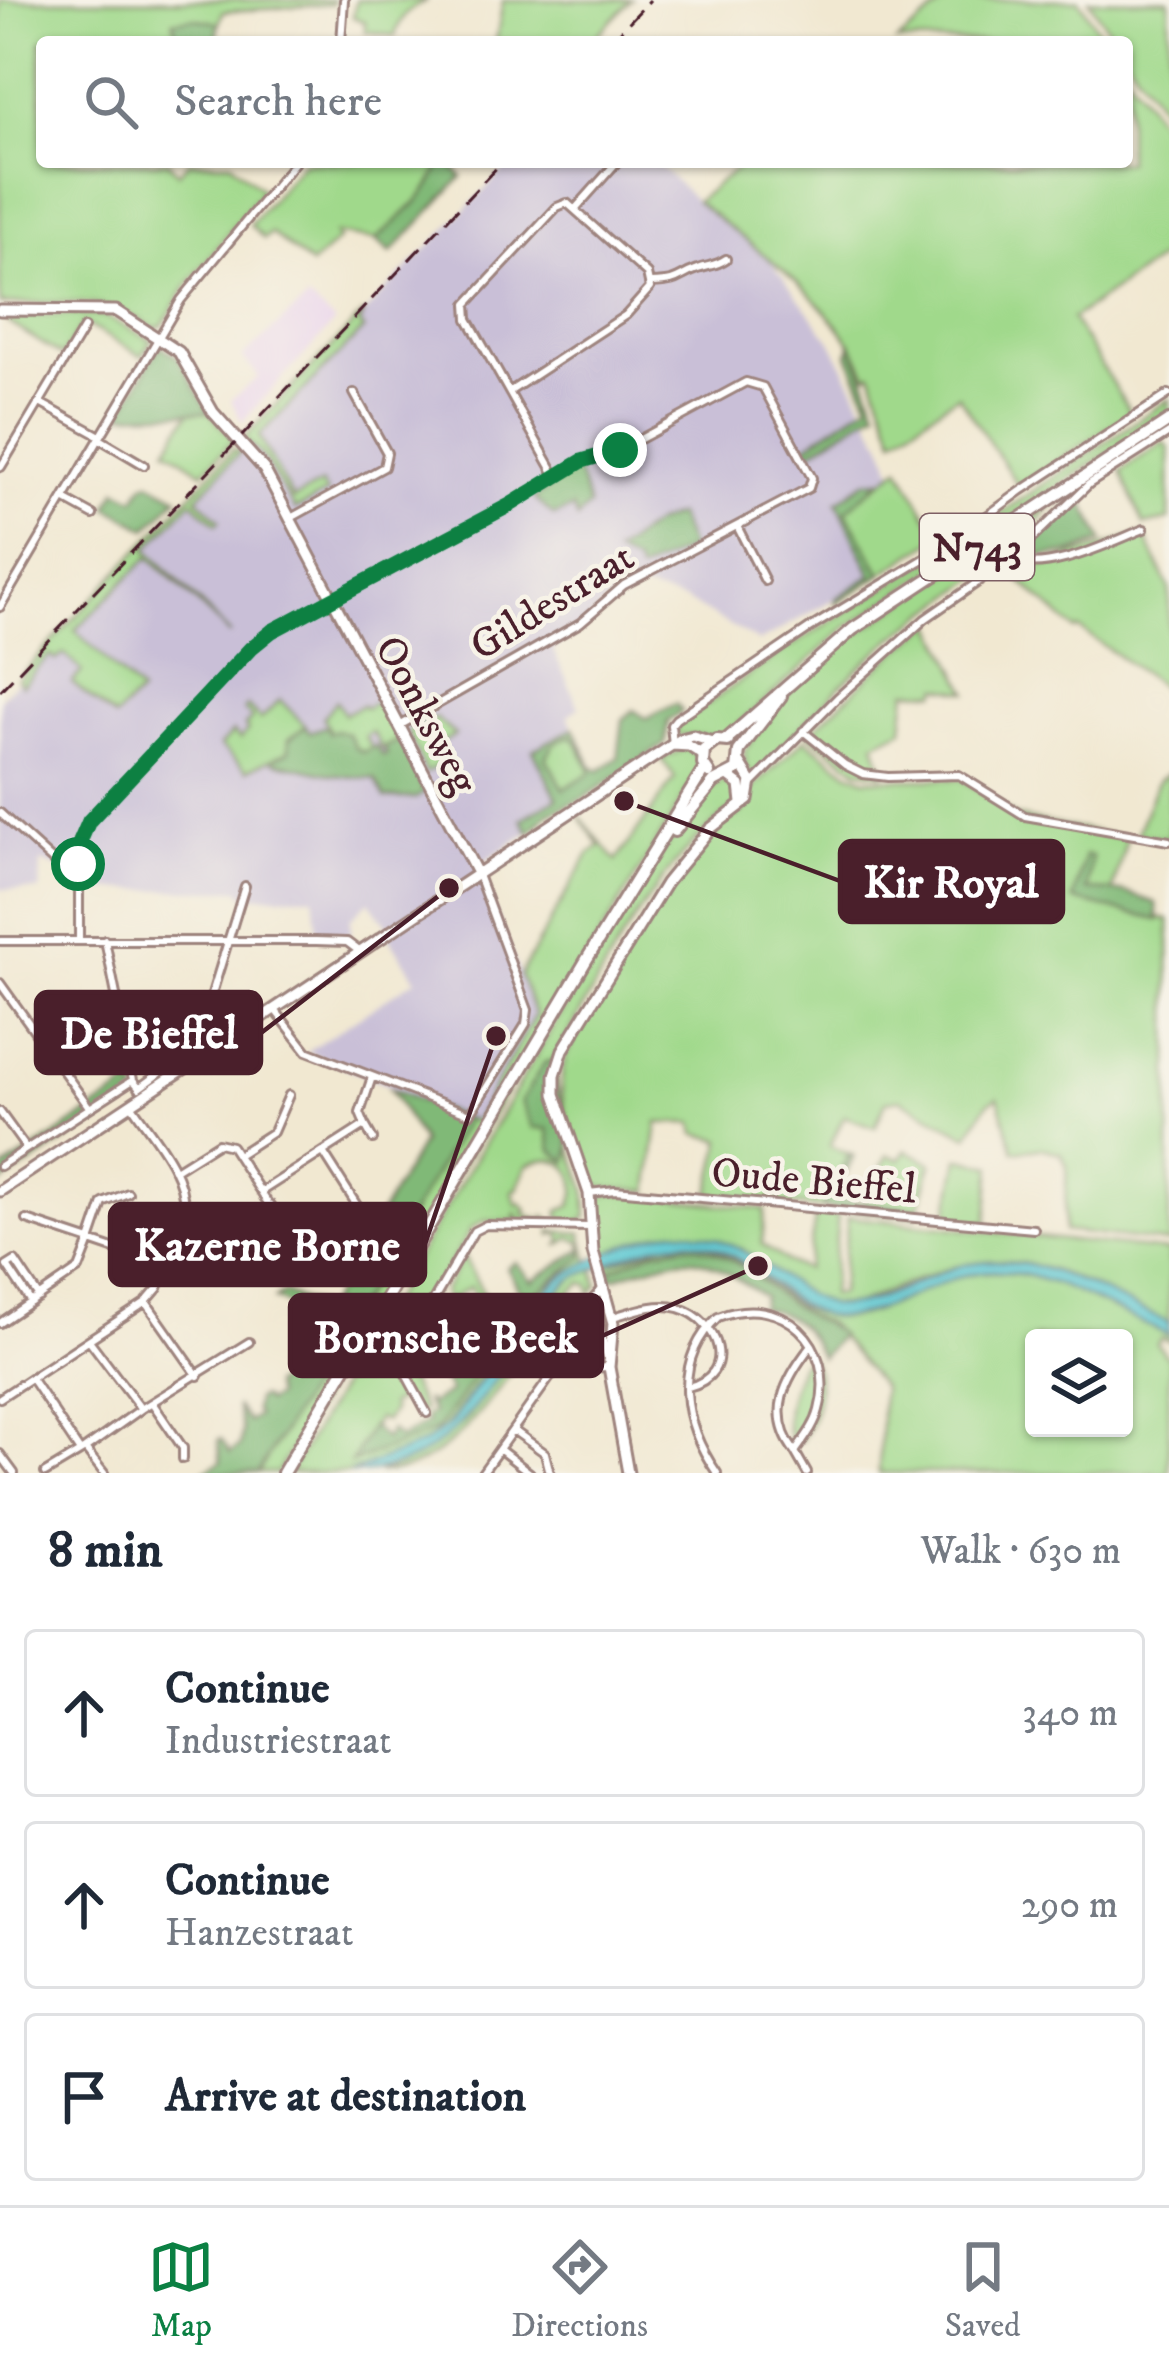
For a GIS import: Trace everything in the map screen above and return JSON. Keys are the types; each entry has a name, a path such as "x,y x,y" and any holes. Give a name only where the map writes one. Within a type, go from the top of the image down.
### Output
{"main road":[{"name":"N743","path":"727,740 853,628 1169,422"},
{"name":"N743","path":"651,859 739,757 792,681"},
{"path":"712,742 727,740 739,757"},
{"name":"N743","path":"283,1473 651,859 712,742"},
{"path":"704,762 723,777"}],"street":[{"path":"341,36 344,0"},
{"path":"0,607 190,287 290,168"},
{"path":"576,208 612,168"},
{"path":"79,940 78,864 89,821 251,648 272,631 556,476 468,319 467,304 557,207 566,203 647,274 648,293 626,315 509,392"},
{"path":"651,283 677,282 700,267 712,268 726,259"},
{"name":"Oonksweg","path":"0,310 109,310 131,318 179,352 213,412 257,458 478,874"},
{"path":"1,466 84,328"},
{"name":"Gildestraat","path":"398,727 580,622 624,585 809,488 810,476 763,387 746,382 620,450 582,461 556,476"},
{"path":"289,519 384,466 387,453 353,393"},
{"path":"673,746 670,735 676,719 810,628 947,545 1169,394"},
{"path":"40,403 144,465"},
{"path":"747,789 802,731 925,619 1011,559 1089,484 1169,433"},
{"path":"64,499 93,515"},
{"path":"738,528 765,581"},
{"path":"1011,559 1026,565 1047,562 1144,529"},
{"path":"802,731 863,774 959,775 1025,816 1169,841"},
{"path":"142,1091 275,1010 686,736 712,742"},
{"path":"673,746 689,746 704,762"},
{"path":"628,1473 609,1367 612,1317 595,1258 589,1193 559,1112 555,1075 666,883 710,829 748,800 739,757"},
{"path":"723,777 747,789"},
{"path":"0,813 46,856 78,864"},
{"path":"275,1010 302,1048 470,1114 526,1024 528,1010 478,874"},
{"path":"0,1191 131,1104 196,1046 244,886"},
{"path":"105,940 133,1080 142,1091"},
{"path":"0,941 347,942 361,953"},
{"path":"0,983 89,1107"},
{"path":"196,1046 206,1055"},
{"path":"372,1077 360,1114 373,1138"},
{"path":"0,1166 133,1080"},
{"path":"239,1154 273,1132 289,1095"},
{"path":"0,1398 146,1303 158,1288 184,1210 183,1186 131,1104"},
{"path":"0,1112 27,1149"},
{"path":"262,1191 365,1125"},
{"path":"176,1170 218,1143 231,1146 302,1256 292,1262"},
{"path":"323,1152 358,1207"},
{"name":"Oude Bieffel","path":"589,1193 615,1190 1034,1229"},
{"path":"0,1323 79,1269 103,1204 128,1193"},
{"path":"223,1235 271,1205"},
{"path":"27,1220 166,1267"},
{"path":"427,1413 402,1367 401,1356 476,1228 591,1227"},
{"path":"15,1261 35,1299 8,1266 15,1261"},
{"path":"603,1288 594,1298 609,1367"},
{"path":"146,1303 199,1376"},
{"path":"612,1317 650,1307 676,1307 707,1328 717,1342 718,1366 710,1378 688,1387"},
{"path":"717,1473 697,1434 688,1387 690,1354 707,1328 730,1312 775,1312 796,1325 811,1346 822,1400 817,1419 794,1452"},
{"path":"89,1340 141,1409"},
{"path":"45,1473 249,1342"},
{"path":"807,1473 779,1422 787,1378 811,1346"},
{"path":"482,1473 556,1369 609,1367"},
{"path":"31,1378 104,1473"},
{"path":"153,1404 183,1448 183,1459"},
{"path":"513,1430 545,1453 550,1473"},
{"path":"500,1449 530,1473"},
{"path":"0,1454 14,1473"}],"shaded area":[{"path":"506,168 662,168 772,263 831,341 889,457 911,533 910,556 759,642 686,601 625,584 553,650 579,707 568,716 574,728 533,751 557,799 523,819 529,832 478,866 535,1014 475,1122 307,1051 416,979 369,901 351,918 351,935 318,935 314,896 246,896 240,890 79,890 73,874 41,862 40,891 0,889 0,699 237,451 259,436 363,330 364,313"},
{"path":"308,299 335,322 242,422 231,400 259,377 242,357"}],"green space":[{"path":"0,0 333,0 332,4 223,12 219,23 192,18 175,36 36,36 36,168 173,168 178,173 183,168 238,168 262,190 162,326 155,328 98,305 0,304"},
{"path":"356,0 428,0 407,13 395,36 365,31 365,22 353,17"},
{"path":"503,0 631,0 597,36 497,36"},
{"path":"949,0 1079,0 1102,36 904,36"},
{"path":"1089,0 1169,0 1169,120 1133,66 1133,36 1113,36"},
{"path":"192,18 219,23 218,36 177,36 173,21"},
{"path":"1133,82 1169,136 1169,252 1072,319 1131,413 1019,487 958,395 895,438 872,373 867,375 836,323 793,279 696,201 737,168 1133,168"},
{"path":"298,168 438,168 423,195 376,240 335,234 338,240 311,265 271,233 264,239 250,225"},
{"path":"438,168 454,168 462,177 391,253 376,240 423,195"},
{"path":"364,313 360,324 364,329 259,436 293,499 322,484 327,493 295,510 262,456 244,438"},
{"path":"104,316 152,340 142,356 83,323 62,356 0,317"},
{"path":"852,344 877,410 807,454 803,447 869,403 848,354"},
{"path":"160,345 178,357 209,412 121,414"},
{"path":"1169,399 1169,413 847,627 726,736 675,735 675,727 777,655 956,544"},
{"path":"190,412 209,412 234,440 203,472 167,448"},
{"path":"1164,442 1169,448 1169,520 1144,525 1121,471"},
{"path":"234,449 240,452 197,498 220,520 217,524 192,501 147,549 231,635 149,557 75,630 140,693 115,718 72,683 82,671 64,654 56,660 50,655 22,685 17,679"},
{"path":"900,467 939,537 882,574 845,510"},
{"path":"577,470 589,506 577,519 573,508 554,516 534,498"},
{"path":"881,480 846,511 882,574 836,604 836,599 872,575 837,502 866,481"},
{"path":"150,482 178,497 147,529 108,507 117,490 135,498"},
{"path":"1080,496 1103,541 1072,553 1019,559 1040,532"},
{"path":"1052,503 998,562 856,671 760,772 752,774 746,768 744,751 790,690 829,653"},
{"path":"677,515 690,548 639,572 635,564 615,553 654,524"},
{"path":"1144,534 1169,588 1169,692 1075,630 1013,574"},
{"path":"933,623 968,692 939,687 937,692 907,691 903,729 875,743 884,774 858,770 809,734 884,662"},
{"path":"280,700 306,726 289,739 289,751 247,770 220,746 233,732 240,739 248,730 245,726 252,718 244,710 247,706 261,719"},
{"path":"336,701 344,714 362,705 381,705 399,740 382,748 372,732 365,736 372,748 363,752 330,733 323,717"},
{"path":"676,704 682,711 668,721 665,744 583,799 549,813 530,833 522,819 557,798 533,750 574,728 599,771 618,758 623,719 634,710 646,719","holes":["570,736 592,772 564,789 546,758 554,744"]},
{"path":"435,718 455,735 431,749 440,765 426,773 408,733 414,722 418,727"},
{"path":"306,726 310,732 326,726 330,733 348,734 355,748 363,752 376,746 383,756 387,754 384,748 399,740 425,792 416,798 385,798 375,779 274,762 272,759 289,751 289,739"},
{"path":"570,736 593,771 564,789 546,758 554,744"},
{"path":"805,739 848,772 865,779 962,779 1017,817 1127,838 1112,892 1087,890 1092,857 1074,899 1169,920 1169,1243 1064,1231 1067,1166 1061,1153 1041,1148 1014,1151 998,1097 988,1103 968,1136 900,1099 886,1101 875,1127 844,1116 830,1146 849,1154 822,1208 709,1197 722,1140 696,1134 694,1123 658,1123 649,1191 595,1186 564,1106 566,1055 661,894 717,827 746,809 753,788"},
{"path":"686,748 697,755 701,769 362,1330 345,1326 467,1119 475,1121 535,1015 520,975 589,854 600,846 580,817 616,861 675,778 661,759"},
{"path":"1169,773 1169,839 1137,834 1157,782"},
{"path":"725,780 736,784 739,804 672,867 645,904 526,1106 548,1129 552,1150 559,1154 571,1148 586,1189 587,1217 579,1222 559,1218 559,1211 571,1206 575,1194 566,1166 549,1160 527,1166 512,1191 517,1205 527,1210 524,1214 553,1221 551,1222 518,1221 516,1212 515,1221 484,1221 471,1229 396,1355 423,1410 415,1414 405,1397 390,1405 392,1411 385,1421 377,1418 352,1462 437,1429 533,1295 583,1257 582,1242 571,1238 558,1246 563,1241 552,1231 582,1233 589,1262 561,1276 544,1293 443,1430 426,1442 349,1473 289,1473 616,920 660,853 714,785"},
{"path":"1085,855 1092,856 1087,890 1124,892 1156,903 1158,920 1073,900"},
{"path":"555,1061 553,1071 571,1148 567,1162 552,1150 548,1129 533,1128 521,1101 545,1062"},
{"path":"131,1085 138,1093 0,1184 0,1172"},
{"path":"390,1089 467,1119 346,1325 362,1330 324,1394 310,1386 258,1473 200,1473 221,1462 218,1441 230,1453 240,1446 236,1406 248,1422 257,1416 256,1399 267,1402 275,1397 272,1385 286,1377 320,1319 275,1299 284,1293 326,1308 422,1142"},
{"path":"906,1150 932,1163 919,1208 863,1203 888,1155 900,1159"},
{"path":"849,1154 854,1156 834,1199 919,1208 918,1216 822,1208"},
{"path":"959,1158 992,1166 987,1223 947,1218"},
{"path":"613,1193 765,1209 762,1244 788,1263 806,1269 816,1214 838,1216 831,1295 840,1294 848,1217 1169,1251 1169,1323 1071,1277 1020,1263 993,1261 953,1267 854,1305 828,1304 810,1297 742,1249 658,1233 602,1258 598,1198"},
{"path":"675,1240 701,1244 743,1263 809,1311 847,1318 969,1274 1021,1274 1072,1290 1169,1335 1169,1341 1161,1338 1157,1344 1169,1359 1169,1473 879,1473 882,1387 829,1324 808,1316 745,1267 715,1251 677,1245 606,1272 604,1266"},
{"path":"685,1245 721,1254 840,1335 821,1358 798,1324 760,1308 763,1296 704,1262 676,1260 610,1279 611,1270 654,1251"},
{"path":"583,1249 583,1257 533,1295 437,1430 351,1463 371,1426 385,1439 390,1430 399,1438 427,1423 425,1417 432,1413 425,1400 430,1404 450,1392 441,1375 471,1363 467,1345 501,1326 492,1309 520,1292 507,1268 516,1262 532,1281"},
{"path":"463,1256 492,1309 485,1314 470,1287 450,1304 443,1292"},
{"path":"593,1269 598,1285 591,1293 589,1285 582,1283 561,1300 505,1381 460,1434 408,1468 379,1473 404,1463 465,1421 559,1291"},
{"path":"810,1358 817,1378 817,1400 801,1441 792,1442 788,1403 801,1363"},
{"path":"310,1385 324,1394 277,1473 258,1473"}],"water":[{"path":"674,1230 707,1235 735,1247 829,1304 864,1303 960,1266 1003,1261 1052,1271 1100,1290 1169,1323 1169,1335 1077,1292 1004,1272 962,1276 863,1314 825,1316 801,1305 725,1252 675,1242 572,1279 550,1301 458,1426 411,1460 382,1470 349,1473 426,1442 449,1425 555,1283 605,1254"}],"railway":[{"path":"616,36 650,0"},
{"path":"0,691 496,168"}],"place":[{"name":"Kir Royal","path":"624,801"},
{"name":"De Bieffel","path":"449,888"},
{"name":"Kazerne Borne","path":"496,1036"},
{"name":"Bornsche Beek","path":"758,1266"}],"route":[{"path":"78,864 89,821 272,631 510,505 582,461 620,450"}]}
